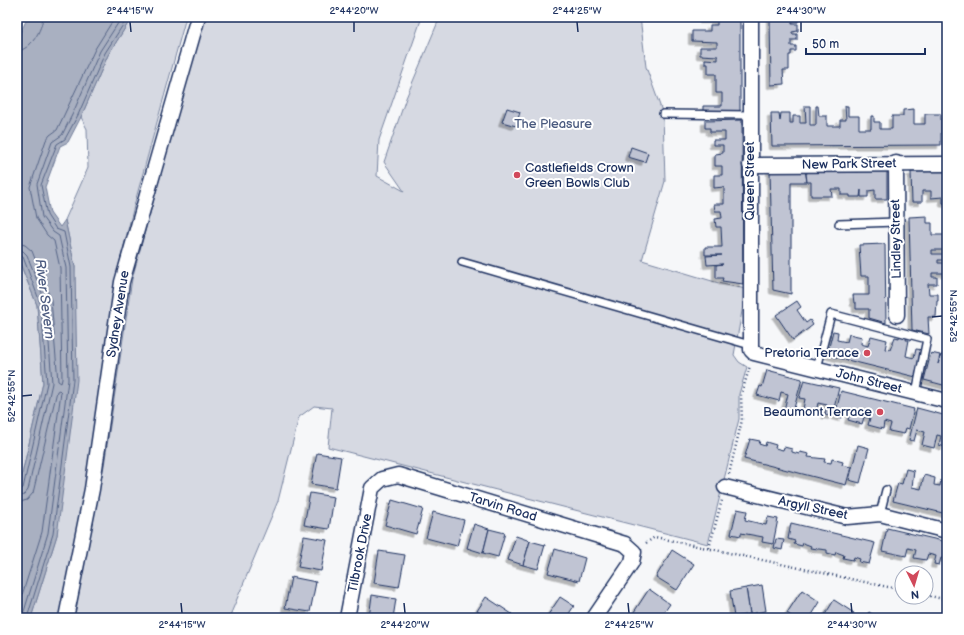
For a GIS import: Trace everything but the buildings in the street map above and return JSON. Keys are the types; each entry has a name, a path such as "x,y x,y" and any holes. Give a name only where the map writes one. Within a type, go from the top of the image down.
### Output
{"street":[{"name":"Sydney Avenue","path":"66,618 92,489 122,282 198,17"},
{"name":"Queen Street","path":"751,17 750,165 752,349"},
{"name":"New Park Street","path":"750,165 896,163 947,164"},
{"name":"Lindley Street","path":"896,163 897,315"},
{"name":"John Street","path":"752,349 817,368 947,401"},
{"name":"Tarvin Road","path":"372,488 382,479 398,475 625,544 634,552"},
{"name":"Argyll Street","path":"725,487 847,517 880,514 947,531"},
{"name":"Tilbrook Drive","path":"348,618 372,488"},
{"path":"594,618 632,562 634,552"}],"lane":[{"path":"663,114 750,115"},
{"path":"839,224 896,222"},
{"path":"462,262 752,349"},
{"path":"817,368 831,314 927,339 916,393"},
{"path":"880,514 886,490"}],"path":[{"path":"710,548 742,420 741,395 752,349"},
{"path":"634,552 655,537 894,588"},
{"path":"934,598 947,600"}],"green space":[{"path":"132,17 186,17 135,202 115,281 86,488 59,618 31,618 57,535 75,267 65,220 88,168 87,129 81,117 108,55"},
{"name":"The Pleasure","path":"204,17 422,17 379,140 377,176 404,191 384,162 406,98 440,17 640,17 646,67 663,114 665,181 642,260 722,284 746,289 734,355 739,362 747,367 739,394 739,419 708,544 328,447 332,408 314,406 299,417 278,501 229,618 71,618 104,466 132,279"},
{"path":"17,249 19,261 37,305 43,383 17,496"}],"water":[{"name":"River Severn","path":"28,17 132,17 108,55 81,117 68,142 60,146 45,187 50,213 60,227 65,220 75,267 77,380 57,535 31,618 17,618 17,496 43,383 37,305 19,261 17,249 17,39"}],"place":[{"name":"Castlefields Crown Green Bowls Club","path":"517,175"},
{"name":"Pretoria Terrace","path":"867,353"},
{"name":"Beaumont Terrace","path":"880,412"}]}
